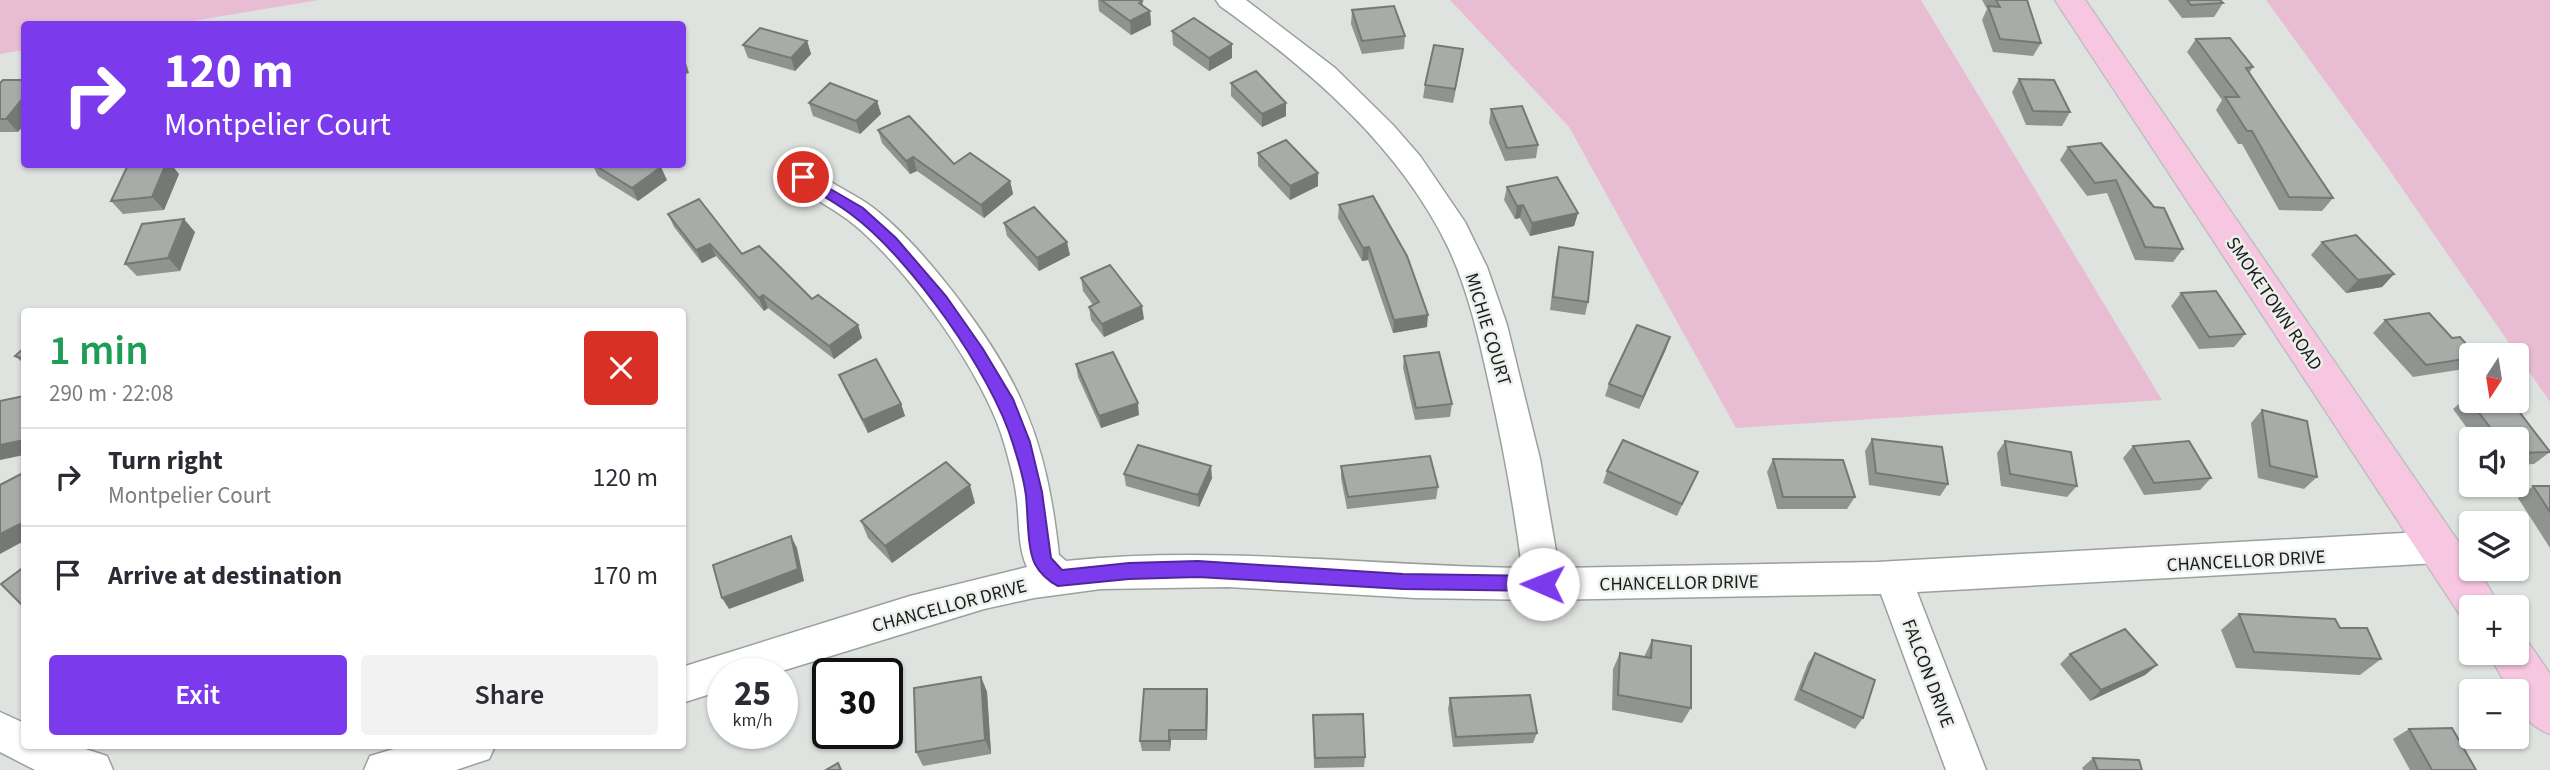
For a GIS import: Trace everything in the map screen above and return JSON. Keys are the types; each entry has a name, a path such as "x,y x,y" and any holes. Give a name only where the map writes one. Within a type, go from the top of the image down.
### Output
{"main road":[{"name":"SMOKETOWN ROAD","path":"2070,0 2471,595"},
{"path":"2518,665 2550,713"}],"street":[{"name":"MICHIE COURT","path":"1229,0 1285,41 1377,127 1407,161 1455,232 1480,286 1495,339 1531,496 1543,584"},
{"path":"803,177 858,212 891,242 940,300 978,353 1004,399 1021,442 1034,492 1042,561 1058,578"},
{"name":"CHANCELLOR DRIVE","path":"686,684 920,609 990,591 1058,578 1129,571 1198,569 1403,582 1543,584 1893,577 2217,562 2440,547"},
{"name":"FALCON DRIVE","path":"1893,577 1966,770"},
{"path":"0,732 21,744"},
{"path":"396,769 465,749"},
{"path":"37,754 93,770"}],"shaded area":[{"path":"0,0 319,0 193,21 21,21 21,50 0,54"},
{"path":"1450,0 1921,0 2162,400 1736,428 1569,127"},
{"path":"2266,0 2550,0 2550,402 2529,372 2529,343 2509,343 2383,161"}],"building":[{"path":"1101,0 1140,0 1142,1 1139,3 1150,11 1130,21"},
{"path":"1996,0 2027,0 2041,43 2000,39 1988,6 2000,7"},
{"path":"2187,0 2220,0 2223,3 2191,5"},
{"path":"1394,6 1405,36 1362,41 1352,10"},
{"path":"1194,18 1232,44 1209,58 1172,31"},
{"path":"760,28 807,41 791,58 743,45"},
{"path":"2230,38 2253,67 2246,68 2333,198 2289,197 2252,131 2247,131 2225,97 2239,97 2196,39"},
{"path":"1434,45 1463,49 1455,89 1425,85"},
{"path":"1256,71 1286,103 1262,114 1231,83"},
{"path":"2019,79 2054,80 2070,112 2033,111"},
{"path":"3,80 21,80 21,101 6,119 0,119 0,83"},
{"path":"830,83 877,101 856,121 809,103"},
{"path":"1522,106 1538,145 1507,148 1491,109"},
{"path":"909,116 954,164 970,153 1010,181 981,205 913,157 906,161 878,130"},
{"path":"1286,140 1318,173 1290,186 1258,153"},
{"path":"2101,143 2154,207 2164,208 2183,249 2145,247 2116,180 2095,183 2068,147"},
{"path":"127,168 164,168 152,197 111,201"},
{"path":"600,168 660,168 632,188"},
{"path":"1557,177 1578,213 1532,223 1523,205 1517,206 1507,187"},
{"path":"1373,196 1407,256 1428,315 1394,320 1369,247 1363,248 1339,205"},
{"path":"699,199 742,254 759,246 812,299 818,295 858,325 829,346 763,295 759,298 710,244 696,250 668,214"},
{"path":"1034,207 1067,242 1037,258 1004,223"},
{"path":"184,219 168,258 125,264 142,224"},
{"path":"2356,235 2394,274 2358,280 2322,242"},
{"path":"1559,247 1593,252 1588,302 1553,297"},
{"path":"1110,265 1142,306 1102,324 1089,307 1099,302 1081,278"},
{"path":"2216,291 2245,334 2209,337 2181,293"},
{"path":"2429,313 2452,338 2460,337 2465,343 2459,343 2459,360 2426,365 2385,320"},
{"path":"1637,325 1670,337 1643,397 1609,384"},
{"path":"1113,352 1138,403 1099,416 1076,364"},
{"path":"1439,352 1452,404 1416,408 1404,356"},
{"path":"876,359 901,404 863,420 839,375"},
{"path":"21,397 21,441 0,445 0,401"},
{"path":"2262,410 2307,421 2317,477 2270,466"},
{"path":"2479,413 2520,413 2550,452 2529,453 2529,427 2490,427"},
{"path":"1872,439 1942,447 1948,484 1876,473"},
{"path":"1623,440 1698,472 1682,504 1607,471"},
{"path":"2005,441 2071,452 2077,486 2010,474"},
{"path":"2189,441 2211,478 2154,483 2133,446"},
{"path":"1138,445 1211,466 1198,495 1124,474"},
{"path":"1430,456 1438,487 1348,497 1341,466"},
{"path":"1773,459 1843,460 1855,497 1783,497"},
{"path":"946,462 970,485 885,546 861,521"},
{"path":"21,474 21,524 0,534 0,485"},
{"path":"2533,486 2550,486 2550,512"},
{"path":"791,536 798,569 722,598 713,565"},
{"path":"21,569 21,604 1,584"},
{"path":"2239,614 2335,619 2340,628 2367,628 2381,659 2254,652"},
{"path":"2125,629 2157,665 2101,690 2070,654"},
{"path":"1652,640 1691,646 1691,708 1618,695 1620,653 1651,658"},
{"path":"1815,653 1875,680 1863,718 1801,690"},
{"path":"981,677 985,740 916,752 914,688"},
{"path":"1144,689 1207,689 1206,730 1169,730 1169,741 1140,741"},
{"path":"1530,695 1537,733 1456,737 1450,698"},
{"path":"1363,714 1365,757 1315,758 1313,715"},
{"path":"2452,728 2459,740 2459,749 2464,749 2476,770 2432,770 2409,729"},
{"path":"2093,758 2139,760 2142,770 2098,770"},
{"path":"838,763 841,770 826,770"}],"route":[{"path":"803,177 858,212 891,242 940,300 978,353 1004,399 1021,442 1034,492 1042,561 1058,578 1129,571 1198,569 1403,582 1543,584"}]}
